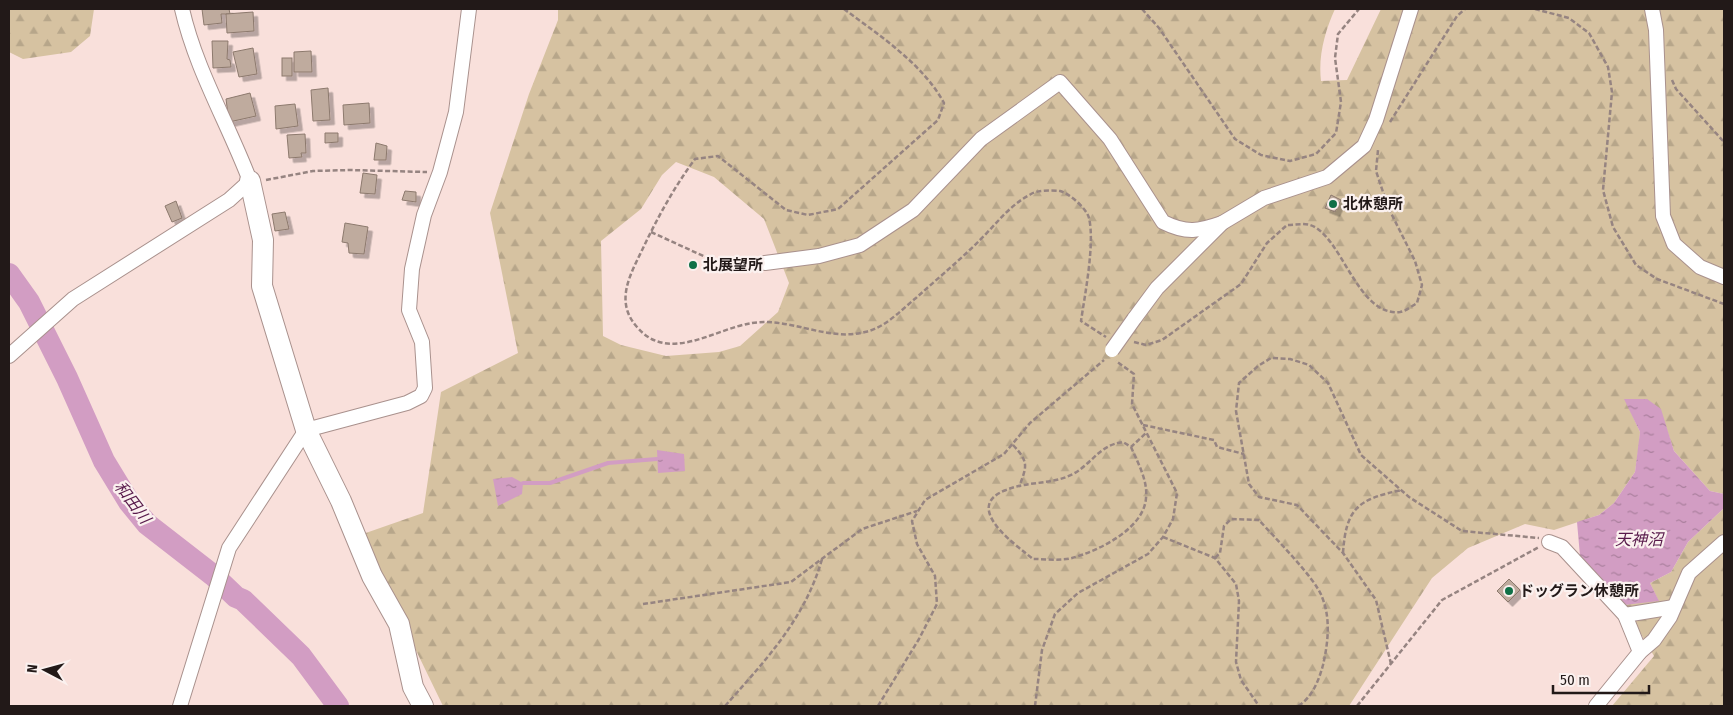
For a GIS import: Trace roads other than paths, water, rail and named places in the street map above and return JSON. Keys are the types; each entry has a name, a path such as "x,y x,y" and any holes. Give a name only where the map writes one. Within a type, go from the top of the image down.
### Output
{"street":[{"path":"182,9 201,71 250,181 263,240 262,286 306,430 341,501 372,576 398,624 413,687 423,706"},
{"path":"180,706 229,548 306,430 407,403 421,396 425,388 422,342 409,310 412,269 424,216 440,172 456,112 469,9"},
{"path":"765,264 819,256 860,245 913,210 980,139 1060,82 1110,139 1163,222 1178,229 1200,231 1222,223 1264,198 1326,177 1364,146 1376,120 1411,9"},
{"path":"1652,9 1656,30 1663,216 1674,244 1700,268 1724,277"},
{"path":"9,356 73,299 229,200 250,181"},
{"path":"1111,348 1157,288 1222,223"},
{"path":"1549,542 1562,547 1624,616 1640,652"},
{"path":"1596,706 1640,652 1654,640 1670,617 1689,572 1724,542"},
{"path":"1624,616 1674,607"}],"water":[{"name":"天神沼","path":"1624,399 1647,399 1661,409 1674,451 1710,491 1724,494 1724,508 1688,542 1671,572 1650,583 1659,601 1624,605 1580,556 1577,522 1599,515 1614,503 1635,472 1640,432"},
{"path":"657,450 684,454 685,471 658,473"},
{"path":"512,477 523,483 522,494 498,506 493,479"}],"waterway":[{"name":"和田川","path":"9,274 29,302 67,378 104,461 129,502 147,524 214,576 236,597 243,600 301,656 338,706"},
{"path":"523,483 550,483 608,463 657,459"}],"place":[{"name":"北休憩所","path":"1333,204"},
{"name":"北展望所","path":"693,265"},
{"name":"ドッグラン休憩所","path":"1509,591"}]}
